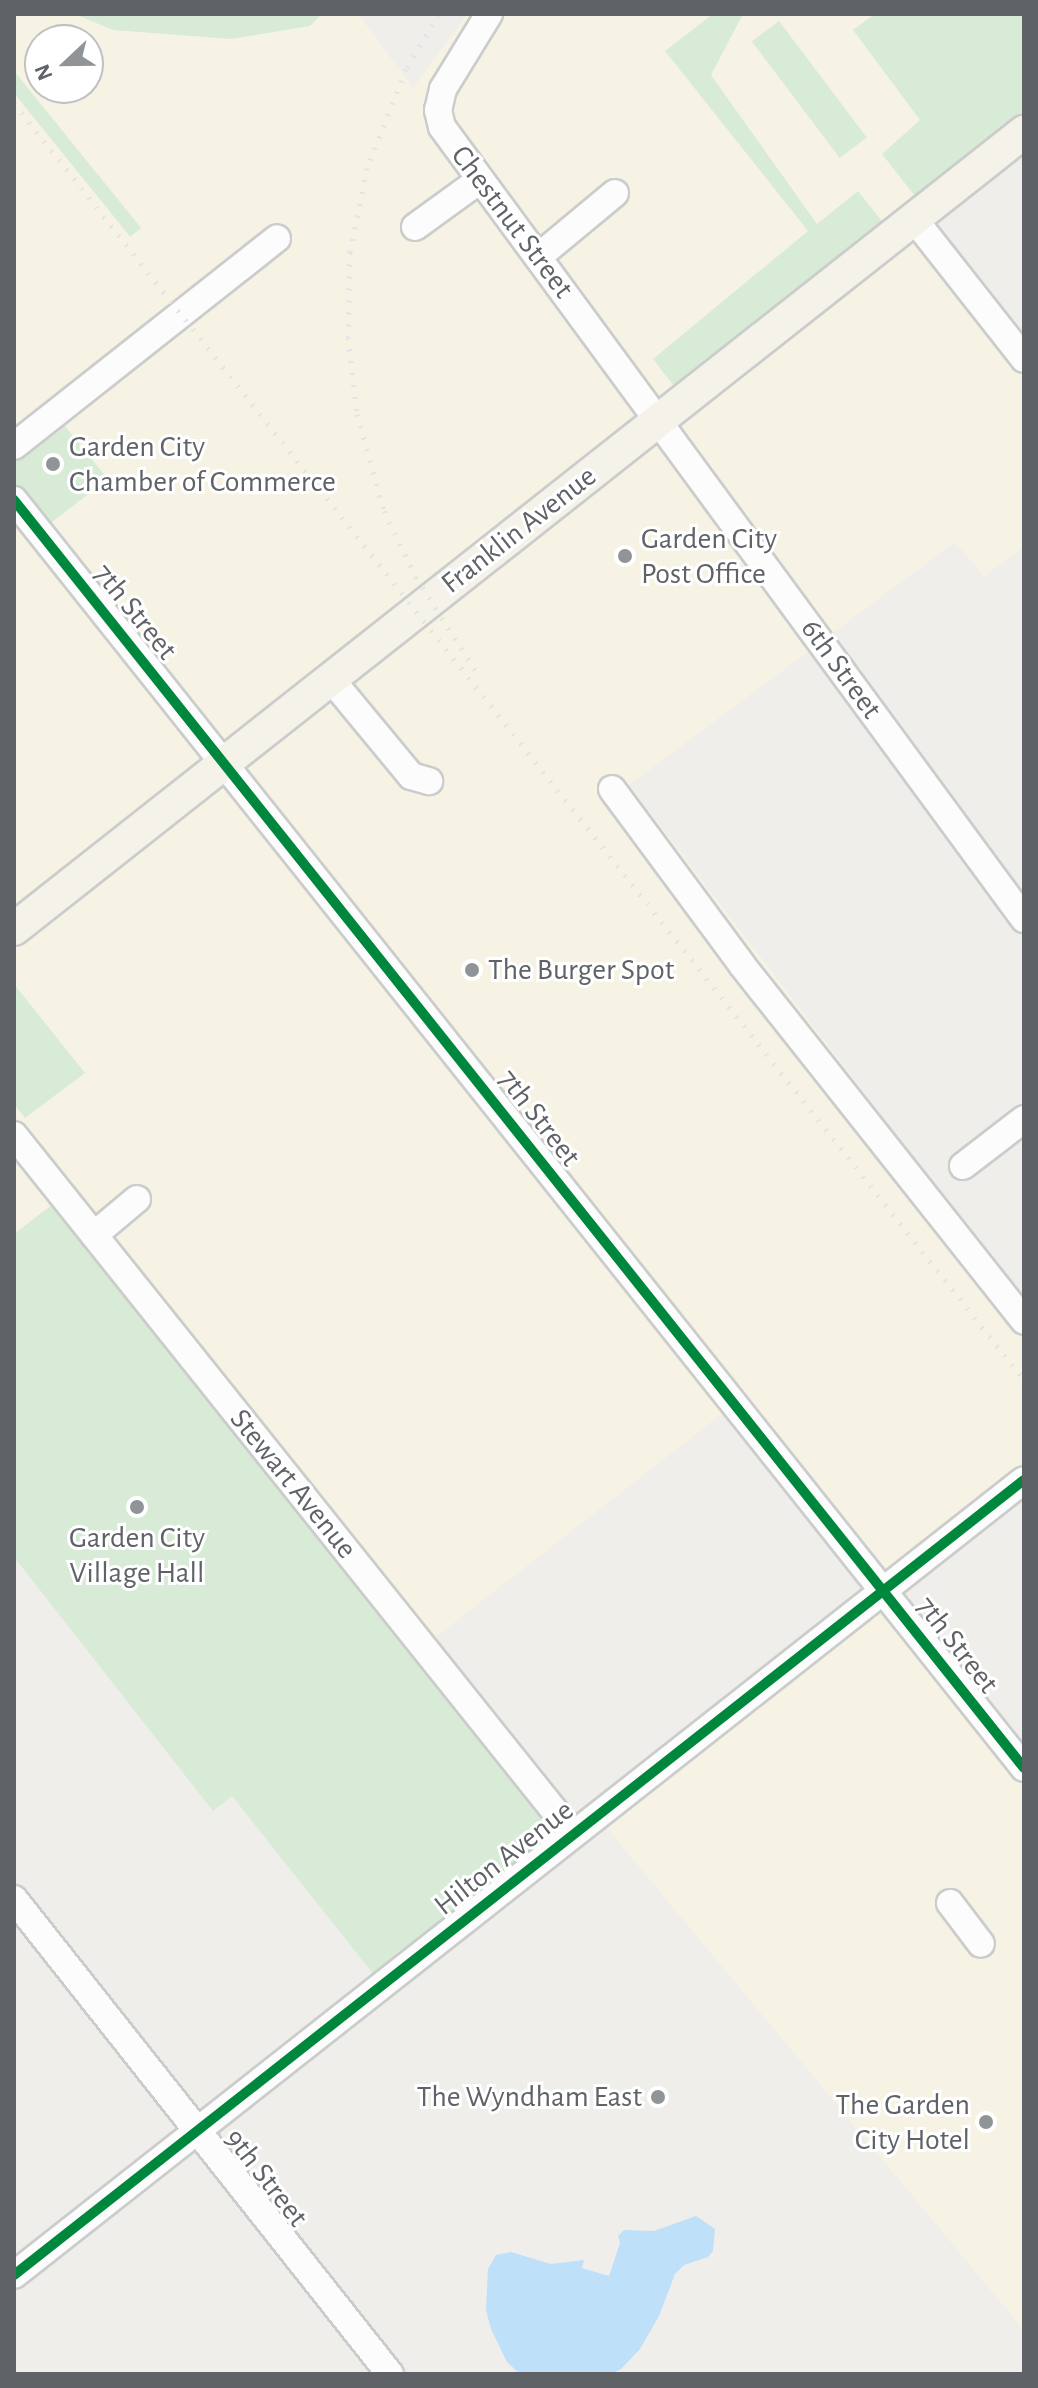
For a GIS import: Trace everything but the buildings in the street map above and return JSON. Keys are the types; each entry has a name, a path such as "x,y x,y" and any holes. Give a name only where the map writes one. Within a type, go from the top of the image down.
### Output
{"main road":[{"name":"Franklin Avenue","path":"14,929 1024,132"}],"street":[{"name":"Chestnut Street","path":"489,14 447,81 438,110 442,127 658,419"},
{"path":"415,227 480,180"},
{"path":"538,257 615,193"},
{"path":"914,219 1024,359"},
{"path":"14,446 277,238"},
{"name":"6th Street","path":"658,419 1024,919"},
{"name":"7th Street","path":"14,500 1024,1768"},
{"path":"330,678 411,776 429,781"},
{"path":"612,789 742,965 1024,1321"},
{"path":"963,1166 1024,1119"},
{"name":"Stewart Avenue","path":"14,1135 573,1834"},
{"path":"94,1235 137,1199"},
{"name":"Hilton Avenue","path":"14,2275 1024,1480"},
{"name":"9th Street","path":"14,1899 390,2374"},
{"path":"950,1903 981,1944"}],"shaded area":[{"path":"14,14 358,14 413,88 467,14 1024,14 918,220 1024,354 1024,547 984,576 955,542 629,785 1024,1302 1024,1477 883,1590 733,1405 423,1647 65,1195 14,1234"},
{"path":"883,1590 1024,1769 1024,2330 598,1817"}],"green space":[{"path":"75,14 322,14 310,26 231,39 113,30"},
{"path":"713,14 743,14 711,75 817,224 858,191 893,235 684,399 653,359 808,231 665,51"},
{"path":"875,14 1024,14 1024,132 925,209 882,154 920,120 853,30"},
{"path":"779,21 867,138 840,158 752,41"},
{"path":"14,71 24,83 24,104 41,104 141,228 130,237 14,93"},
{"path":"56,415 108,479 43,529 14,493 14,449"},
{"path":"14,984 85,1073 25,1118 14,1104"},
{"path":"65,1195 573,1834 382,1985 232,1796 213,1811 14,1557 14,1234"}],"water":[{"path":"696,2216 715,2229 713,2251 708,2257 684,2265 675,2274 659,2316 640,2349 621,2369 610,2374 520,2374 507,2362 491,2329 486,2310 488,2269 496,2255 511,2252 551,2264 584,2260 582,2268 609,2276 620,2243 618,2236 624,2230 654,2231"}],"railway":[{"path":"439,14 406,69 367,168 350,252 348,337 357,414 384,511 416,577 475,670"},
{"path":"14,103 1024,1380"}],"cycle path":[{"path":"14,500 1024,1768"},
{"path":"14,2275 1024,1480"}],"place":[{"name":"Garden City Chamber of Commerce","path":"53,464"},
{"name":"Garden City Post Office","path":"625,556"},
{"name":"The Burger Spot","path":"472,970"},
{"name":"Garden City Village Hall","path":"137,1507"},
{"name":"The Wyndham East","path":"658,2097"},
{"name":"The Garden City Hotel","path":"986,2122"}]}
